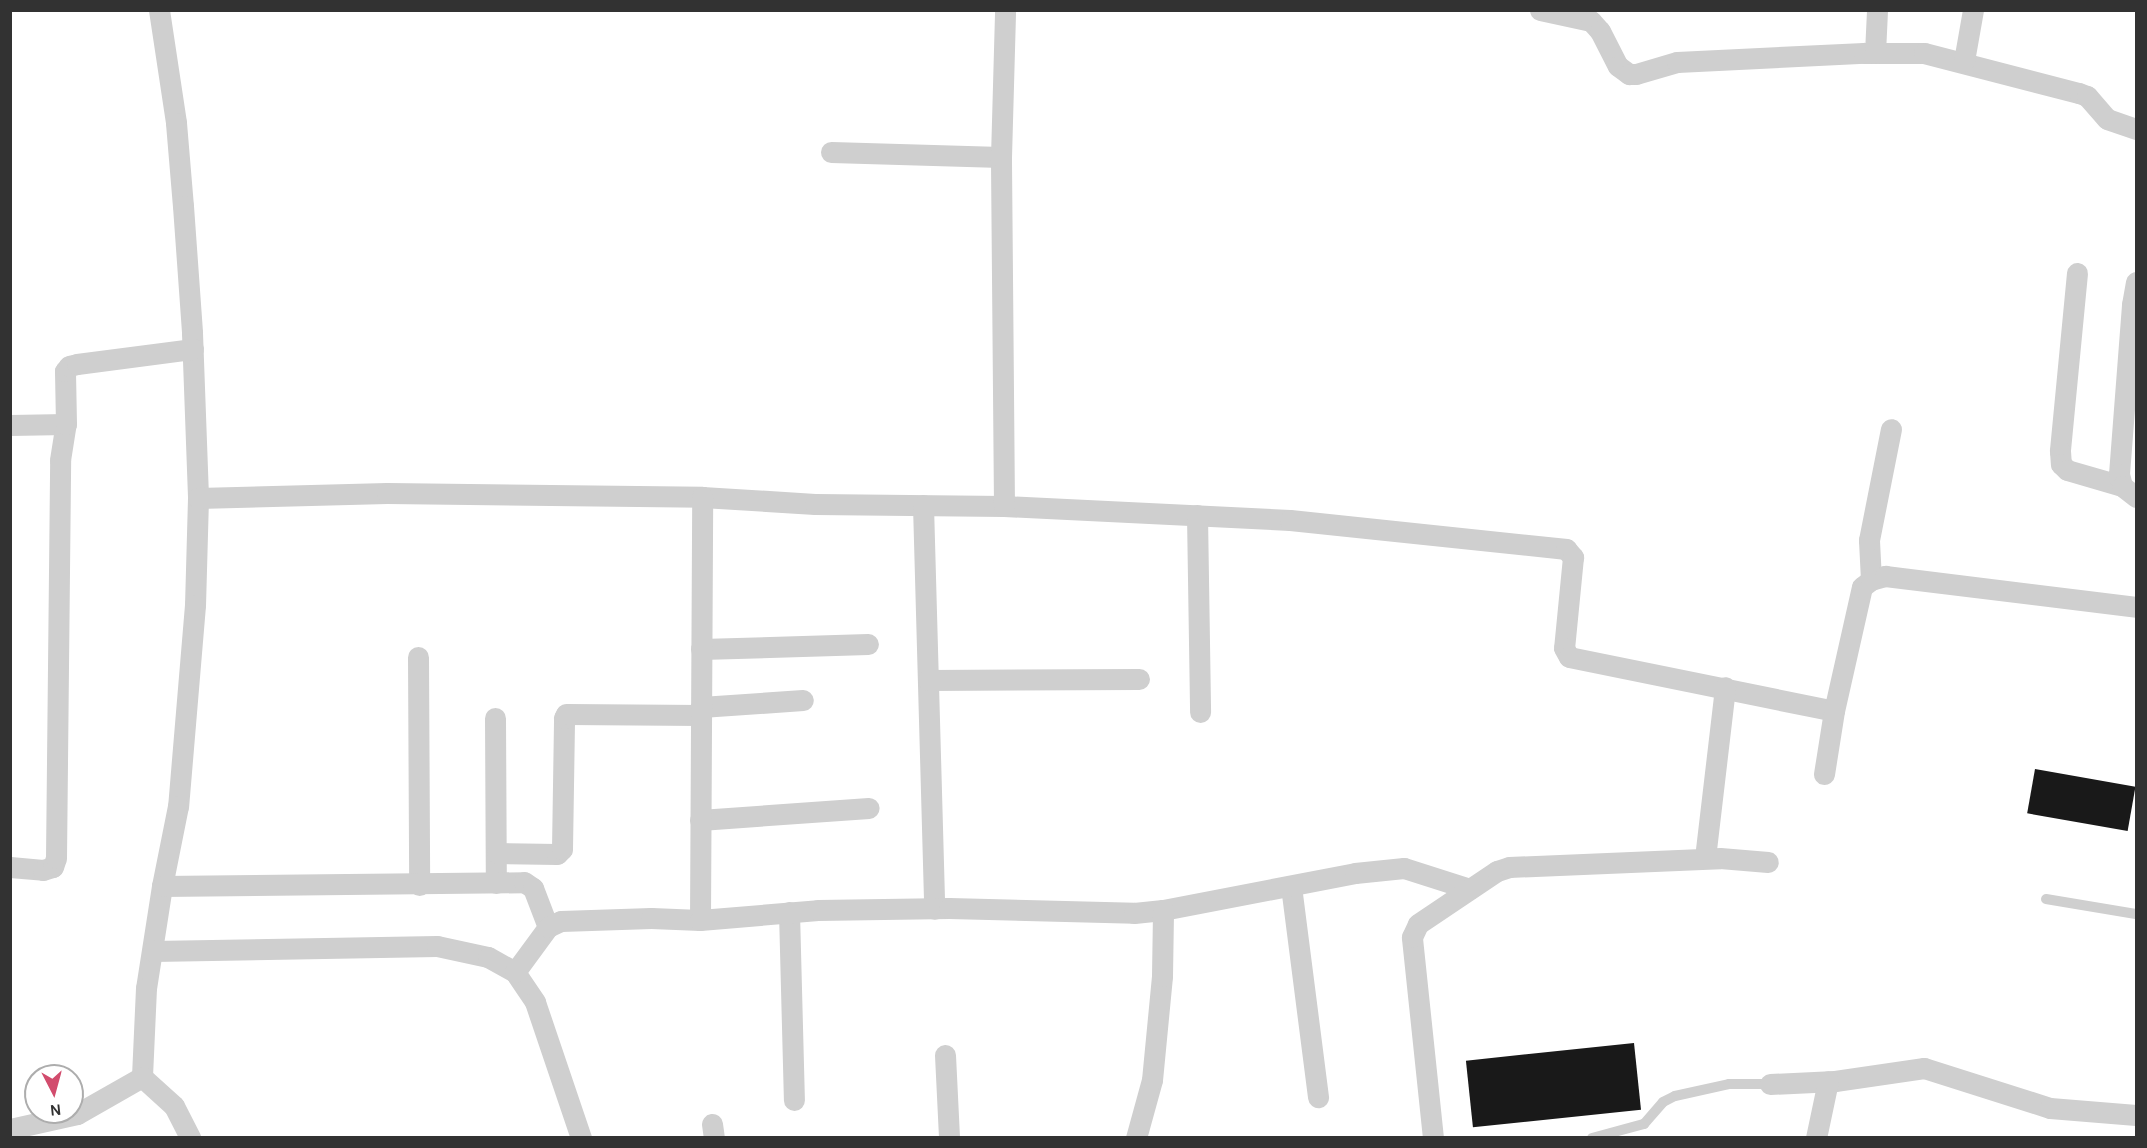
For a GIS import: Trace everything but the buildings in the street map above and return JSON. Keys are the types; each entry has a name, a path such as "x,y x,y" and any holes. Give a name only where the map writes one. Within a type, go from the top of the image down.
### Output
{"street":[{"path":"142,1077 146,988 162,886 178,806 195,605 198,498 193,349 177,135 159,10"},
{"path":"1004,506 1001,157 1005,10"},
{"path":"1540,10 1591,16 1618,66 1629,74 1677,62 1924,53 2079,93 2087,96 2107,119 2136,129"},
{"path":"1875,53 1877,10"},
{"path":"1964,62 1973,10"},
{"path":"831,152 1001,157"},
{"path":"2077,273 2060,451 2061,464 2067,470 2129,491"},
{"path":"2129,491 2119,474 2132,305 2136,282"},
{"path":"10,867 44,870 53,867 56,858 60,460 66,424 64,376 69,366 193,349"},
{"path":"10,425 66,424"},
{"path":"1871,580 1869,540 1891,429"},
{"path":"198,498 387,493 702,497 815,504 1004,506 1290,520 1566,549 1573,557 1565,655 1834,711"},
{"path":"700,920 702,497"},
{"path":"923,505 934,909"},
{"path":"1197,515 1200,712"},
{"path":"1824,774 1834,711 1862,587 1871,580 1885,576 2136,607"},
{"path":"701,649 868,644"},
{"path":"418,657 420,885"},
{"path":"928,680 1139,679"},
{"path":"1705,858 1725,687"},
{"path":"497,853 557,854 562,849 564,718 566,714 701,711 802,700"},
{"path":"495,718 496,883"},
{"path":"700,820 869,808"},
{"path":"1434,1137 1412,938 1418,924 1470,889 1509,867 1705,858 1768,862"},
{"path":"515,972 548,927 561,921 651,918 700,920 789,912 934,909 1134,914 1355,873 1404,868 1470,889"},
{"path":"162,886 420,885 524,882 533,888 548,927"},
{"path":"1291,886 1318,1097"},
{"path":"1136,1137 1152,1080 1162,976 1163,910"},
{"path":"789,912 794,1100"},
{"path":"153,951 437,946 488,957 515,972 534,1002 581,1137"},
{"path":"945,1055 949,1137"},
{"path":"1770,1084 1827,1081 1924,1068 2050,1108 2136,1115"},
{"path":"10,1129 77,1114 142,1077"},
{"path":"142,1077 174,1106 190,1137"},
{"path":"1816,1137 1827,1081"}],"lane":[{"path":"2046,899 2136,914"},
{"path":"1592,1137 1644,1124 1663,1102 1675,1096 1730,1084 1770,1084"}]}
